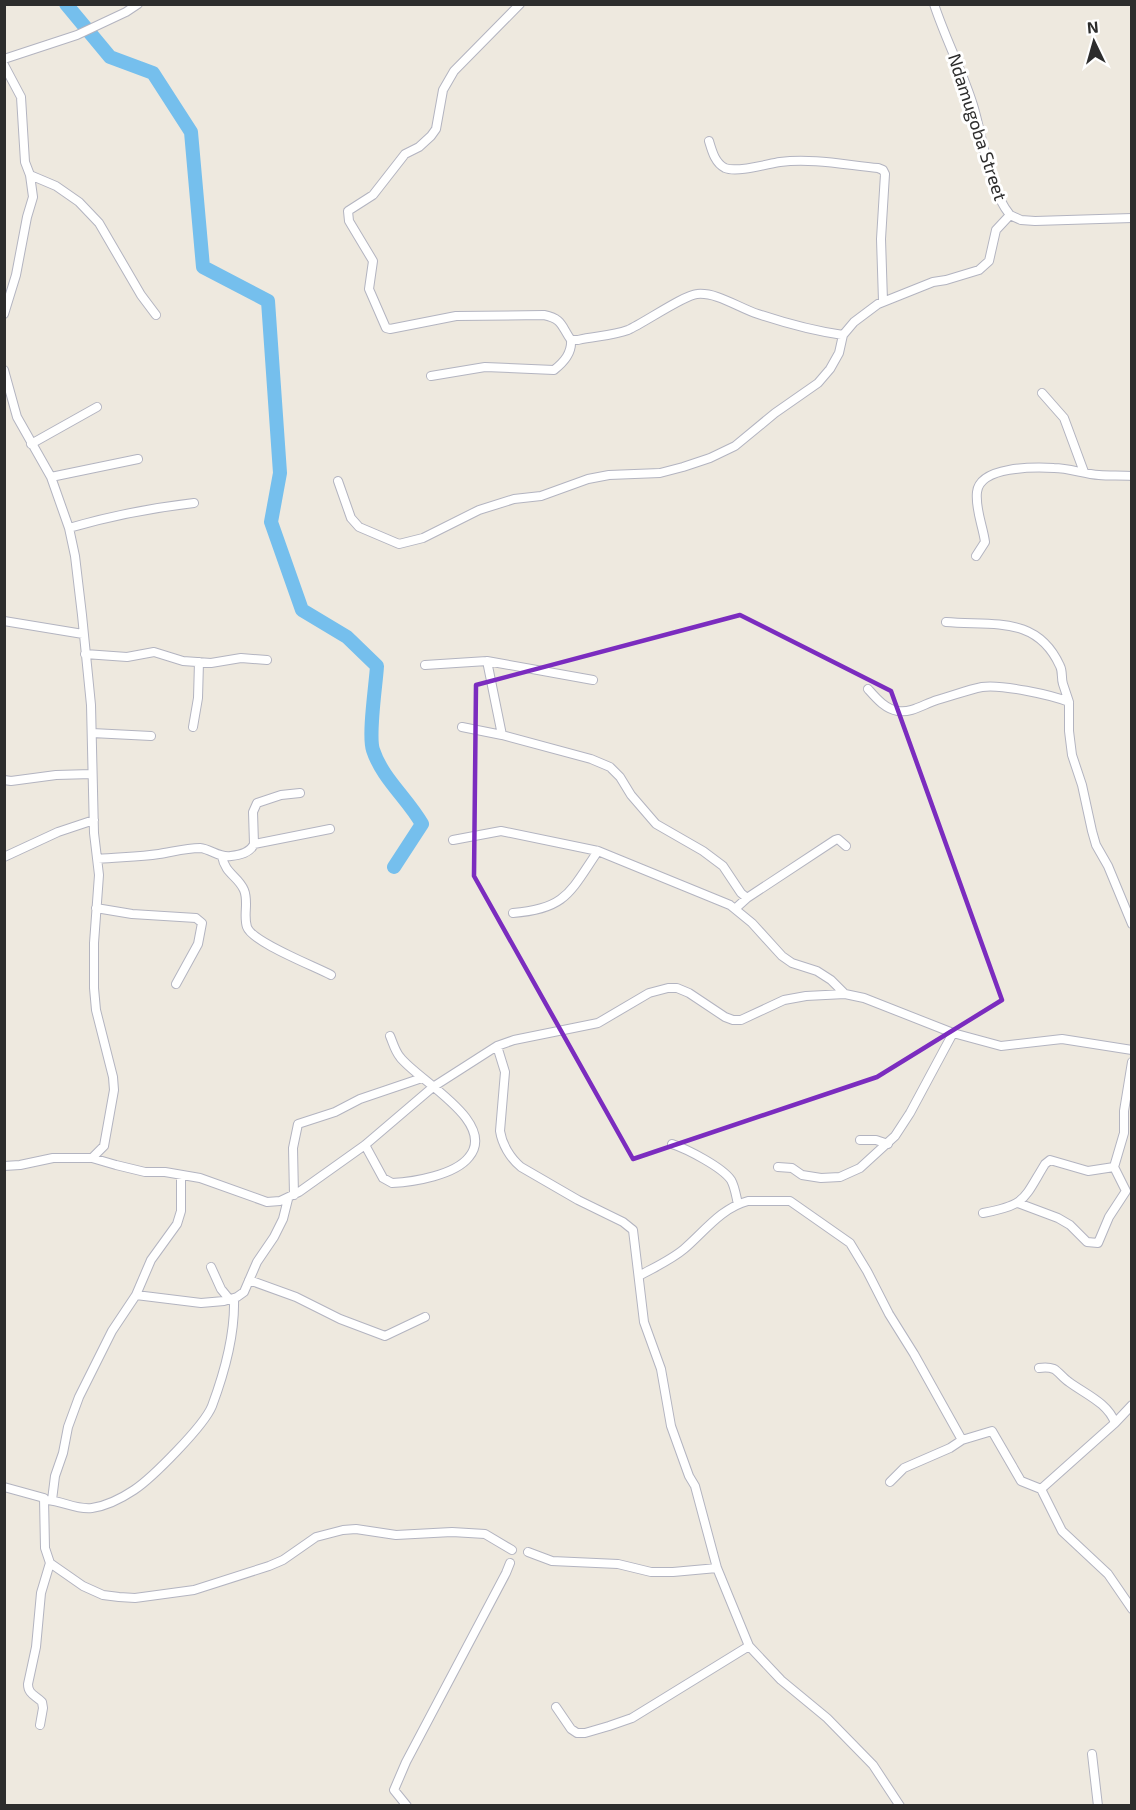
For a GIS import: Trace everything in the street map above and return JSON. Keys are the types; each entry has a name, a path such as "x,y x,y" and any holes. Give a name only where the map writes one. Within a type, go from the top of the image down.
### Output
{"street":[{"path":"4,59 77,35 138,4"},
{"path":"431,376 485,367 554,370 572,348 571,340 560,321 544,315 456,316 386,328 369,290 373,261 347,214 348,211 373,195 405,154 419,147 431,136 436,129 447,81 454,71 520,4"},
{"name":"Ndamugoba Street","path":"934,4 974,106 983,148 999,196 1010,215"},
{"path":"4,65 21,97 25,162 30,175 33,197 16,275 4,314"},
{"path":"709,141 716,160 727,168 746,168 783,162 814,162 883,170 885,182 881,239 883,301"},
{"path":"30,175 56,186 79,202 99,223 141,295 156,315"},
{"path":"338,481 351,518 359,528 399,544 423,538 479,510 514,499 541,496 588,479 609,475 660,473 683,467 735,446 775,413 818,383 830,369 839,353 843,335 854,322 883,301 933,282 968,274 986,265 996,230 1010,215 1021,220 1035,221 1131,218"},
{"path":"571,340 627,330 660,314 689,296 698,294 710,296 757,314 843,335"},
{"path":"4,369 17,417 51,477 69,528 75,556 89,680 95,846 98,859 94,988 96,1010 114,1089 104,1146 92,1158"},
{"path":"1042,393 1064,418 1084,472"},
{"path":"31,444 97,407"},
{"path":"51,477 138,459"},
{"path":"976,556 985,542 979,518 977,492 982,481 988,476 1009,470 1054,468 1098,475 1131,476"},
{"path":"69,528 98,519 159,507 194,503"},
{"path":"4,621 83,634"},
{"path":"946,622 1017,626 1035,634 1046,645 1061,668 1069,702 1072,755 1082,785 1092,831 1131,924"},
{"path":"85,654 127,657 154,652 170,658 211,663 241,658 267,660"},
{"path":"487,661 502,735"},
{"path":"426,665 487,661 593,680"},
{"path":"193,727 198,698 199,662"},
{"path":"868,689 894,711 907,711 983,687 999,687 1057,697 1069,702"},
{"path":"462,728 502,735 600,761 621,777 631,795 656,824 703,851 723,866 747,898"},
{"path":"92,733 151,736"},
{"path":"4,780 56,774 92,774"},
{"path":"98,859 202,848 228,857 248,852 254,844 253,812 257,803 281,795 300,793"},
{"path":"4,857 58,832 94,820"},
{"path":"254,844 330,830"},
{"path":"453,840 501,831 598,851 736,908 782,956 792,963 818,971 845,994"},
{"path":"736,908 747,898 835,840 838,839 846,846"},
{"path":"513,913 543,909 559,902 580,878 598,851"},
{"path":"222,856 228,872 241,884 246,896 246,921 251,934 331,975"},
{"path":"96,908 132,914 196,918 202,923 198,944 177,984"},
{"path":"4,1166 53,1158 92,1158 145,1172 165,1172 217,1182 244,1195 276,1203 291,1197 365,1144 433,1087 497,1046 514,1040 598,1023 657,990 677,988 733,1020 741,1020 784,1000 806,996 845,994 864,998 953,1033 1001,1046 1062,1039 1131,1050"},
{"path":"778,1167 792,1168 807,1176 821,1178 840,1177 860,1168 888,1144 910,1113 953,1033"},
{"path":"365,1144 383,1178 392,1184 453,1170 464,1164 475,1146 474,1132 460,1111 400,1058 390,1036"},
{"path":"497,1046 505,1072 500,1131 501,1140 508,1151 521,1167 631,1227 634,1235 644,1322 661,1369 671,1426 689,1476 695,1486 717,1568 749,1646 781,1680 827,1718 873,1765 900,1806"},
{"path":"1018,1203 1058,1218 1070,1225 1087,1242 1098,1243 1109,1217 1126,1191 1114,1167 1124,1133 1124,1111 1131,1062"},
{"path":"136,1295 201,1303 232,1299 243,1292 257,1262 279,1228 291,1197 293,1148 298,1124 325,1116 360,1099 422,1078"},
{"path":"860,1140 876,1140 888,1144"},
{"path":"672,1144 687,1150 725,1174 730,1179 738,1204"},
{"path":"983,1213 1009,1208 1018,1203 1026,1196 1045,1164 1050,1160 1088,1171 1114,1167"},
{"path":"40,1725 42,1702 28,1690 28,1683 36,1647 41,1593 50,1563 45,1548 48,1500 63,1453 68,1427 79,1397 112,1331 136,1295 151,1260 177,1224 181,1211 181,1175"},
{"path":"639,1276 681,1251 716,1218 738,1204 748,1201 790,1201 850,1243 962,1440"},
{"path":"4,1487 80,1509 97,1507 113,1501 143,1483 186,1441 212,1406 229,1346 232,1299 222,1289 211,1267"},
{"path":"249,1280 296,1297 340,1319 385,1336 425,1317"},
{"path":"1039,1368 1051,1368 1099,1402 1114,1418 1115,1423"},
{"path":"1041,1489 1131,1406"},
{"path":"890,1482 904,1468 950,1448 962,1440 992,1431 1021,1481 1041,1489 1062,1531 1108,1574 1129,1598 1131,1609"},
{"path":"50,1563 83,1586 103,1595 135,1598 194,1590 269,1566 283,1560 316,1537 343,1530 396,1535 453,1532 485,1534 512,1550"},
{"path":"528,1552 552,1561 618,1564 651,1572 717,1568"},
{"path":"407,1806 394,1790 406,1762 510,1563"},
{"path":"556,1707 570,1729 585,1733 632,1718 749,1646"},
{"path":"1092,1754 1098,1806"}],"highlighted area":[{"path":"740,615 891,691 1002,1000 877,1077 633,1159 474,876 476,685"}],"waterway":[{"path":"66,4 110,57 153,73 191,132 203,267 268,301 280,473 271,522 302,610 347,637 377,666 372,722 373,750 382,770 422,824 394,867"}]}
